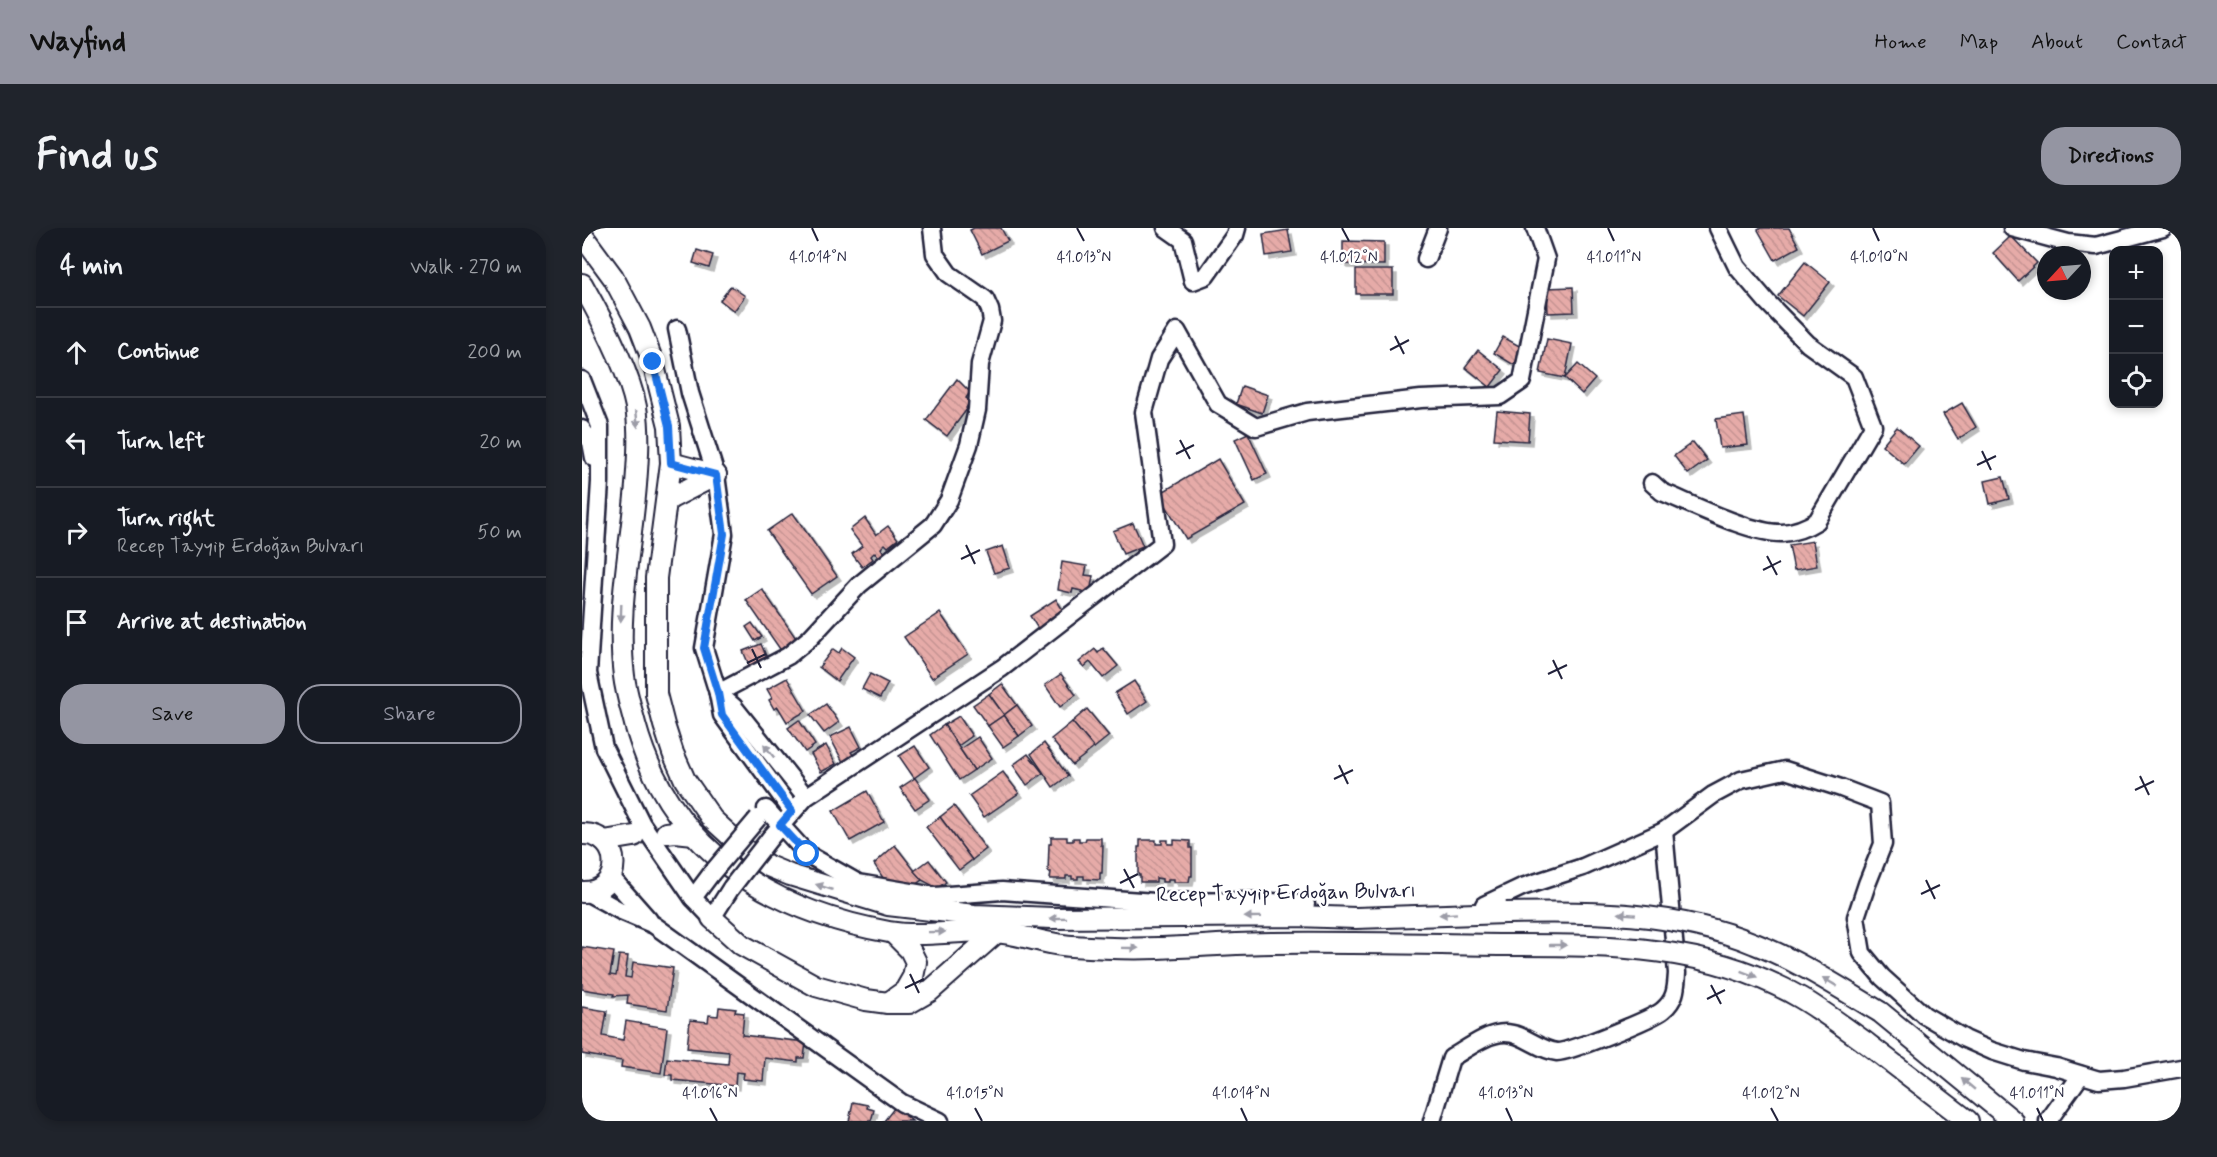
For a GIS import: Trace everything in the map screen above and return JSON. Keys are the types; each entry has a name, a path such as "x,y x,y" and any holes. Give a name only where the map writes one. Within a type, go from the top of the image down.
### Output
{"main road":[{"path":"582,233 587,228"},
{"name":"Recep Tayyip Erdoğan Bulvarı","path":"582,233 613,277 640,328 653,362 669,426 671,463 656,578 656,694 672,753 685,780 712,819 741,846 768,866 830,889 888,905 974,915 1052,918 1295,916 1356,918 1506,913 1606,913 1649,916 1701,926 1756,944 1820,976 1880,1012 2013,1121"},
{"path":"582,284 624,370 635,406 638,449 632,533 622,604 620,650 625,688 641,746 663,794 672,807 719,859 752,883 796,907 837,920 893,933 997,932 1067,946 1155,948 1270,943 1580,945 1644,948 1683,954 1722,964 1802,998 1865,1042 1968,1121"},
{"path":"671,463 716,475"},
{"path":"667,500 716,475"},
{"path":"672,807 662,828 694,834"},
{"path":"585,893 597,890 612,868 638,840 591,833"},
{"path":"591,833 610,849 612,868"},
{"path":"711,918 742,945 816,986 866,1000 888,1003 909,1003 930,991 997,932"},
{"path":"888,1003 905,992 913,977 916,962 910,950 893,933"}],"street":[{"path":"718,693 788,656 810,638 859,585 933,525 949,500 969,445 977,410 980,364 992,321 985,299 949,274 935,254 932,228"},
{"path":"1166,228 1183,240 1193,281 1206,276 1235,235 1236,228"},
{"path":"1426,259 1438,228"},
{"path":"582,380 600,426 600,482 588,673 604,747 642,824 693,898 711,918 775,831 806,797 1002,668 1162,544 1144,412 1160,358 1177,331 1218,404 1256,427 1307,412 1421,399 1500,396 1522,381 1546,260 1535,228"},
{"path":"1652,483 1662,492 1753,528 1781,533 1805,529 1817,521 1873,426 1854,377 1808,344 1767,302 1737,267 1718,228"},
{"path":"2012,228 2068,243 2096,246 2163,228"},
{"path":"677,329 690,393 716,475 724,534 704,648 718,693 722,715 792,811"},
{"path":"582,429 591,442 600,482"},
{"path":"718,693 734,707 806,797"},
{"path":"1484,905 1522,887 1584,867 1664,831 1713,795 1741,780 1785,770 1880,803 1883,844 1856,917 1862,953 1882,977 1924,1015 1965,1039 1992,1051 2099,1080 2181,1068"},
{"path":"693,898 762,814 781,797 806,797"},
{"path":"762,814 775,831 807,854 858,883 935,896 1002,891 1155,902 1256,901 1306,904"},
{"path":"1432,1121 1451,1058 1488,1037 1506,1033 1520,1037 1542,1049 1559,1053 1646,1021 1664,1010 1676,994 1677,973 1664,831"},
{"path":"612,868 654,925"},
{"path":"585,893 654,925 902,1102 940,1121"},
{"path":"2049,1120 2081,1075"}],"building":[{"path":"1001,228 1008,241 982,254 970,230"},
{"path":"1761,228 1789,228 1799,247 1775,260 1758,230"},
{"path":"1288,230 1292,252 1266,256 1263,234"},
{"path":"2011,236 2037,263 2018,281 1993,253"},
{"path":"1343,241 1384,242 1384,265 1343,264"},
{"path":"697,250 713,255 709,268 693,263"},
{"path":"1805,262 1830,282 1803,316 1778,296"},
{"path":"1356,270 1393,270 1393,294 1356,294"},
{"path":"731,286 745,296 734,311 720,300"},
{"path":"1573,287 1574,312 1548,313 1547,288"},
{"path":"1503,337 1523,348 1514,365 1494,353"},
{"path":"1547,339 1572,344 1565,378 1540,373"},
{"path":"1478,350 1503,370 1490,387 1465,367"},
{"path":"1578,364 1595,379 1582,394 1565,378"},
{"path":"957,379 970,392 966,398 970,401 967,409 947,436 926,420"},
{"path":"1242,386 1268,395 1262,413 1236,404"},
{"path":"1962,403 1976,427 1958,439 1943,414"},
{"path":"1497,411 1530,414 1528,441 1494,439"},
{"path":"1744,415 1748,445 1720,448 1716,419"},
{"path":"1897,427 1919,446 1904,464 1882,445"},
{"path":"1248,433 1267,474 1254,480 1235,439"},
{"path":"1693,442 1707,460 1688,474 1674,456"},
{"path":"1218,459 1245,505 1186,539 1159,494"},
{"path":"2003,477 2009,499 1990,504 1985,481"},
{"path":"793,513 837,576 811,594 767,531"},
{"path":"865,518 876,535 888,526 898,539 888,547 885,544 881,548 884,553 879,557 875,552 871,556 873,559 862,567 852,554 862,546 850,530"},
{"path":"1133,523 1143,546 1123,554 1113,531"},
{"path":"1813,541 1817,566 1794,570 1789,545"},
{"path":"1003,546 1010,568 994,573 986,552"},
{"path":"1062,562 1087,566 1085,575 1093,576 1090,593 1073,589 1072,593 1058,590"},
{"path":"762,589 798,641 782,652 746,600"},
{"path":"1056,599 1066,615 1040,632 1030,616"},
{"path":"940,613 968,654 932,678 904,637"},
{"path":"752,623 762,637 755,641 746,627"},
{"path":"761,644 770,665 752,672 743,651"},
{"path":"842,648 854,657 837,681 819,667 833,649 839,653"},
{"path":"1103,648 1118,666 1103,678 1090,662 1084,667 1079,662 1095,649 1098,653"},
{"path":"870,674 888,683 880,698 862,689"},
{"path":"1061,674 1076,695 1060,707 1045,685"},
{"path":"787,678 806,711 787,722 778,707 774,709 767,689"},
{"path":"1134,681 1147,701 1128,714 1115,693"},
{"path":"1002,684 1017,705 1004,715 989,694"},
{"path":"989,694 1004,715 988,726 973,705"},
{"path":"826,704 839,722 824,733 810,715"},
{"path":"1017,705 1032,726 1019,736 1004,715"},
{"path":"1087,709 1109,736 1094,748 1072,722"},
{"path":"1004,715 1019,736 1003,747 988,726"},
{"path":"959,716 972,736 958,746 944,725"},
{"path":"799,720 815,745 805,752 788,728"},
{"path":"1072,722 1094,748 1072,765 1051,739"},
{"path":"944,725 974,770 959,780 930,735"},
{"path":"851,727 861,747 851,752 854,756 843,762 830,737"},
{"path":"978,737 992,758 974,770 960,749"},
{"path":"1044,743 1068,776 1053,787 1031,754"},
{"path":"826,745 836,764 821,772 811,754"},
{"path":"915,746 929,767 914,778 899,756"},
{"path":"1028,754 1043,773 1027,785 1013,765"},
{"path":"1003,772 1019,793 984,817 969,796"},
{"path":"915,778 930,799 915,809 900,788"},
{"path":"867,791 884,822 850,841 833,811"},
{"path":"954,806 986,849 972,860 940,817"},
{"path":"940,817 972,860 959,870 926,827"},
{"path":"1051,837 1067,837 1067,841 1073,841 1073,838 1085,841 1086,838 1101,838 1101,845 1103,845 1100,880 1084,879 1084,876 1078,876 1078,879 1066,876 1066,879 1050,879 1051,872 1048,872"},
{"path":"1140,840 1156,840 1156,844 1162,844 1162,840 1168,840 1168,844 1174,844 1174,840 1190,841 1192,876 1189,882 1174,882 1174,879 1168,879 1168,882 1162,882 1162,879 1156,878 1156,882 1140,882 1138,847 1140,847"},
{"path":"895,845 922,880 916,884 892,883 883,878 874,864"},
{"path":"929,860 946,882 937,888 922,880 914,871"},
{"path":"582,947 614,952 610,975 616,976 619,955 628,956 625,977 631,978 633,962 673,968 667,1010 627,1004 628,995 613,996 614,994 582,989"},
{"path":"582,1007 607,1011 603,1036 623,1040 626,1021 667,1028 661,1073 621,1067 622,1061 582,1054"},
{"path":"719,1007 736,1009 735,1012 744,1013 742,1035 806,1042 804,1058 798,1058 798,1062 765,1058 763,1081 743,1079 744,1073 736,1072 735,1086 672,1080 672,1075 665,1075 667,1058 728,1064 729,1052 687,1048 690,1020 708,1022 709,1015 718,1016"},
{"path":"853,1102 868,1105 867,1108 874,1110 871,1121 849,1121"},
{"path":"895,1107 912,1121 884,1121"}],"tunnel":[{"path":"634,836 659,822"}],"route":[{"path":"653,362 669,426 671,463 716,475 724,534 704,648 718,693 722,715 792,811 780,825 807,854"}]}
